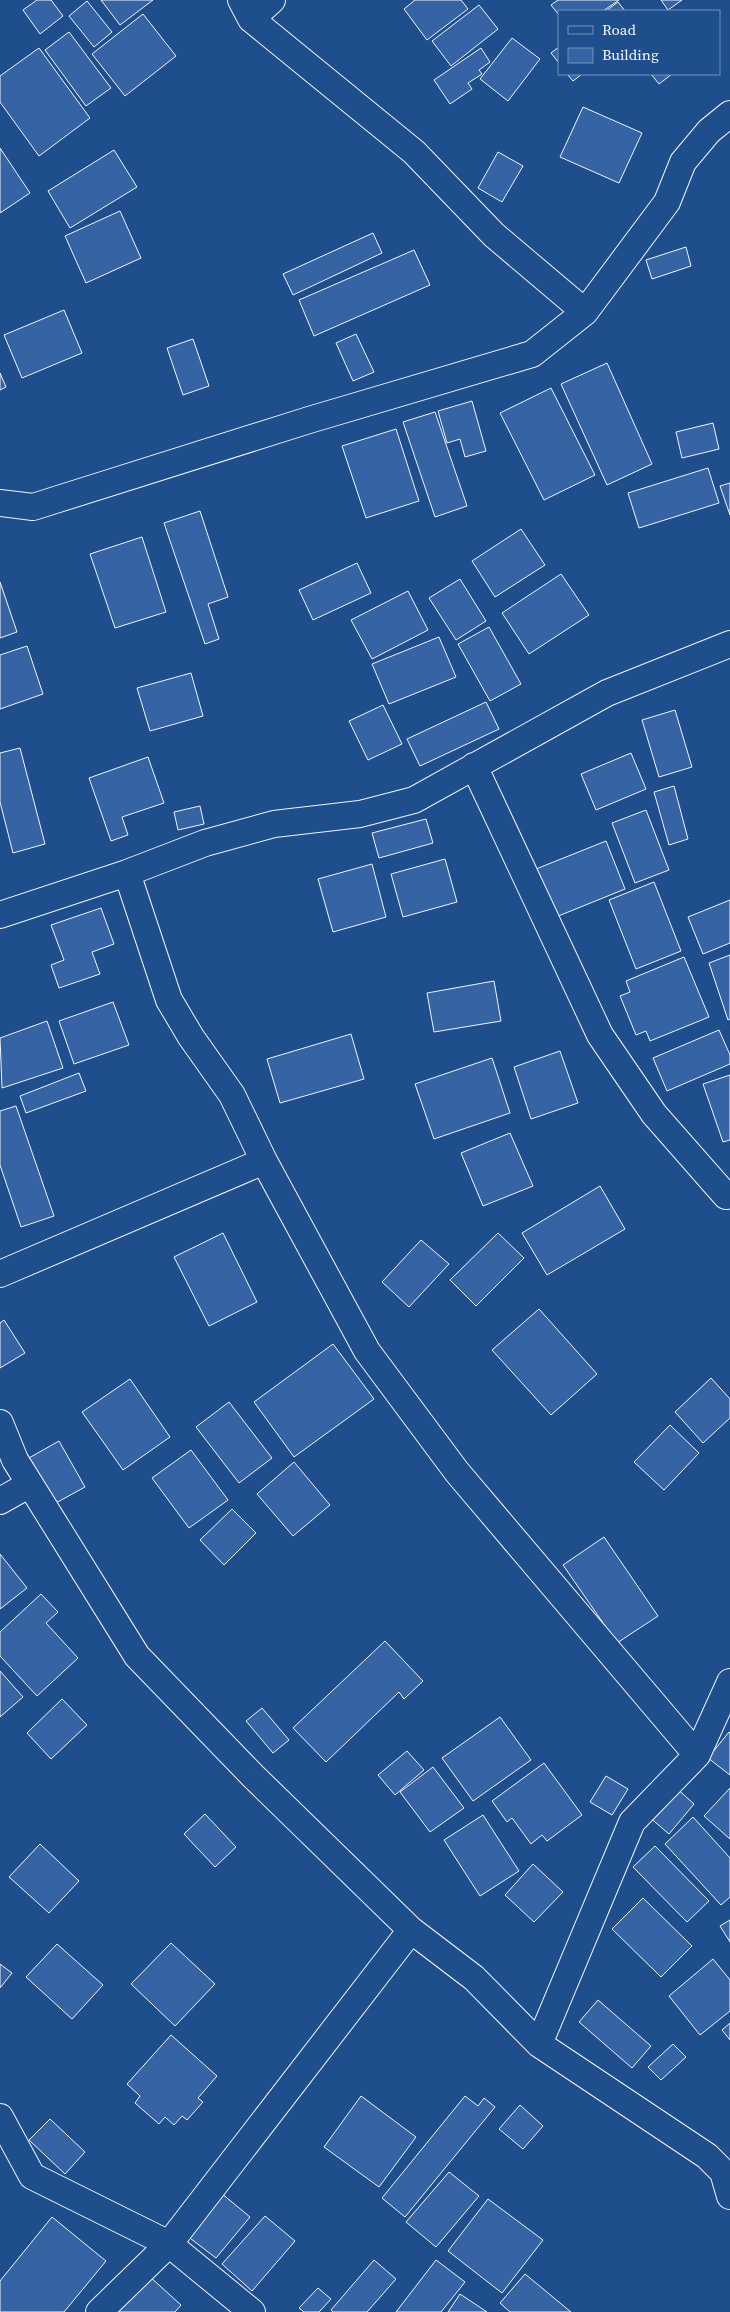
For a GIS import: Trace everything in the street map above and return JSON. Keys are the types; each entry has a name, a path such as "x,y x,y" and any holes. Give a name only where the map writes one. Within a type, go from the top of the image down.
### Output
{"street":[{"path":"246,9 272,0"},
{"path":"246,9 414,152 494,235 585,312"},
{"path":"0,503 33,507 309,420 532,354 585,312 667,202 684,162 709,132 730,114"},
{"path":"0,915 127,873 205,843 274,824 360,814 414,800 607,693 730,644"},
{"path":"474,766 600,1035 654,1114 726,1196"},
{"path":"127,873 169,1000 191,1037 232,1095 264,1161 367,1351 457,1472 697,1755"},
{"path":"0,1274 264,1161"},
{"path":"0,1424 15,1460 137,1656 254,1776 411,1930 474,1978 538,2044 707,2156 728,2179"},
{"path":"0,1500 30,1484"},
{"path":"538,2044 632,1822 697,1755 730,1682"},
{"path":"99,2312 169,2244 411,1930"},
{"path":"0,2117 32,2176 169,2244 252,2312"}],"building":[{"path":"37,0 51,0 63,16 40,34 23,10"},
{"path":"101,0 153,0 120,25"},
{"path":"415,0 461,0 468,9 427,40 404,9"},
{"path":"558,0 619,0 604,10 558,10 558,14 551,5"},
{"path":"661,0 682,0 668,10"},
{"path":"87,1 112,32 94,47 69,16"},
{"path":"618,2 624,10 607,10"},
{"path":"479,5 498,29 451,66 432,41"},
{"path":"143,14 176,56 125,96 92,54"},
{"path":"69,32 111,88 86,106 45,50"},
{"path":"512,38 540,59 508,101 480,79"},
{"path":"39,48 90,118 39,156 0,102 0,76"},
{"path":"481,48 490,62 479,70 482,74 468,83 472,89 450,104 434,80"},
{"path":"558,48 558,62 551,53"},
{"path":"568,75 581,75 573,81"},
{"path":"652,75 671,75 659,84"},
{"path":"583,107 642,133 619,183 560,157"},
{"path":"0,148 30,193 0,213"},
{"path":"114,150 137,187 70,228 48,191"},
{"path":"498,152 523,166 502,202 478,188"},
{"path":"120,211 141,258 86,283 65,236"},
{"path":"373,233 382,253 293,295 283,274"},
{"path":"686,247 691,266 652,279 646,260"},
{"path":"414,250 430,285 314,336 299,300"},
{"path":"64,310 82,353 22,378 4,335"},
{"path":"356,334 374,372 353,381 336,343"},
{"path":"193,339 209,386 183,395 167,348"},
{"path":"607,363 652,464 607,485 561,384"},
{"path":"0,373 6,387 0,390"},
{"path":"551,388 595,475 544,500 500,413"},
{"path":"472,401 486,451 465,457 460,439 447,443 438,411"},
{"path":"435,412 467,506 435,517 403,422"},
{"path":"713,423 719,449 682,458 676,432"},
{"path":"396,429 419,501 366,518 342,446"},
{"path":"708,468 719,503 639,528 628,493"},
{"path":"730,483 730,515 720,486"},
{"path":"200,511 228,597 208,604 219,639 205,644 164,523"},
{"path":"521,529 545,565 495,597 472,561"},
{"path":"142,537 166,612 115,628 90,554"},
{"path":"357,563 371,593 313,620 299,590"},
{"path":"561,574 589,615 529,654 502,613"},
{"path":"460,579 486,621 456,640 429,598"},
{"path":"0,582 17,632 0,638"},
{"path":"408,591 428,630 372,659 351,620"},
{"path":"489,627 521,684 490,701 458,644"},
{"path":"439,637 456,677 389,704 372,664"},
{"path":"27,646 43,694 0,709 0,655"},
{"path":"191,673 203,716 150,731 137,688"},
{"path":"486,702 499,729 420,766 407,739"},
{"path":"383,705 402,744 368,760 349,721"},
{"path":"675,710 692,767 659,777 642,720"},
{"path":"20,748 45,844 13,853 0,802 0,753"},
{"path":"631,753 646,789 596,810 581,774"},
{"path":"148,757 164,803 122,817 128,835 111,841 89,778"},
{"path":"674,786 688,839 669,845 654,792"},
{"path":"200,806 204,824 178,830 174,812"},
{"path":"646,810 669,870 635,883 612,823"},
{"path":"426,819 433,843 379,858 372,833"},
{"path":"606,841 625,889 551,919 531,871"},
{"path":"445,859 457,902 403,917 391,874"},
{"path":"372,864 386,917 333,932 318,879"},
{"path":"654,882 681,951 636,969 609,900"},
{"path":"730,900 730,943 703,954 688,917"},
{"path":"101,908 114,944 92,952 100,974 59,988 51,965 64,960 51,925"},
{"path":"730,955 730,1019 728,1020 709,963"},
{"path":"684,957 709,1017 650,1041 646,1031 636,1035 620,996 630,992 626,981"},
{"path":"494,981 501,1021 434,1032 427,993"},
{"path":"113,1002 129,1045 74,1064 59,1021"},
{"path":"47,1021 63,1068 2,1088 0,1038"},
{"path":"719,1030 730,1055 730,1064 667,1091 653,1058"},
{"path":"351,1034 364,1079 280,1103 267,1059"},
{"path":"560,1051 578,1103 531,1119 514,1067"},
{"path":"492,1058 510,1113 434,1139 415,1084"},
{"path":"79,1073 86,1091 26,1113 20,1096"},
{"path":"730,1075 730,1140 723,1142 703,1084"},
{"path":"16,1106 54,1216 21,1227 0,1165 0,1111"},
{"path":"510,1133 533,1186 483,1206 461,1153"},
{"path":"600,1186 625,1229 547,1275 522,1233"},
{"path":"223,1233 257,1302 209,1326 174,1257"},
{"path":"498,1233 524,1258 476,1306 450,1280"},
{"path":"421,1240 449,1264 409,1307 382,1282"},
{"path":"539,1309 597,1374 551,1415 492,1350"},
{"path":"4,1320 25,1353 0,1368 0,1323"},
{"path":"333,1344 374,1399 294,1457 254,1402"},
{"path":"711,1378 730,1399 730,1418 703,1443 675,1412"},
{"path":"130,1379 170,1437 123,1470 82,1412"},
{"path":"229,1402 272,1458 239,1483 196,1427"},
{"path":"670,1425 699,1453 664,1490 634,1462"},
{"path":"59,1441 85,1487 54,1504 29,1458"},
{"path":"191,1450 228,1500 189,1528 152,1478"},
{"path":"294,1462 330,1505 293,1536 257,1494"},
{"path":"232,1509 256,1533 224,1565 200,1540"},
{"path":"604,1537 658,1616 617,1643 563,1565"},
{"path":"0,1554 27,1588 0,1609"},
{"path":"41,1594 58,1612 46,1623 78,1658 37,1696 0,1656 0,1632"},
{"path":"385,1641 423,1681 404,1699 399,1692 326,1762 293,1728"},
{"path":"0,1671 23,1697 0,1717"},
{"path":"62,1699 87,1725 51,1759 27,1733"},
{"path":"262,1708 289,1740 273,1753 246,1721"},
{"path":"500,1717 531,1760 473,1801 442,1758"},
{"path":"730,1733 730,1775 708,1758"},
{"path":"407,1751 424,1770 395,1795 378,1775"},
{"path":"544,1763 582,1815 547,1841 542,1835 531,1844 512,1818 507,1822 492,1801"},
{"path":"433,1767 464,1808 430,1832 400,1792"},
{"path":"606,1776 628,1789 612,1815 590,1802"},
{"path":"674,1786 694,1804 669,1834 648,1816"},
{"path":"730,1788 730,1839 704,1816"},
{"path":"205,1814 236,1847 215,1867 184,1834"},
{"path":"483,1815 519,1871 480,1896 444,1840"},
{"path":"693,1817 730,1858 730,1897 721,1905 665,1844"},
{"path":"40,1844 79,1881 49,1913 9,1877"},
{"path":"655,1846 709,1901 687,1922 633,1867"},
{"path":"533,1864 563,1892 534,1922 505,1895"},
{"path":"643,1898 692,1946 661,1977 612,1929"},
{"path":"730,1920 730,1942 720,1926"},
{"path":"171,1943 215,1984 175,2026 131,1984"},
{"path":"57,1944 103,1985 72,2019 26,1977"},
{"path":"713,1959 730,1980 730,2011 700,2035 669,1996"},
{"path":"0,1964 12,1973 0,1988"},
{"path":"598,2000 651,2046 632,2068 579,2022"},
{"path":"730,2023 730,2040 722,2030"},
{"path":"171,2035 217,2076 198,2098 203,2102 187,2120 182,2116 174,2125 165,2117 159,2124 135,2103 140,2096 127,2084"},
{"path":"673,2044 686,2057 661,2080 648,2067"},
{"path":"361,2096 416,2137 379,2187 324,2147"},
{"path":"465,2096 478,2106 484,2098 495,2107 405,2217 382,2198"},
{"path":"520,2105 543,2126 523,2149 499,2129"},
{"path":"50,2119 85,2152 65,2174 29,2140"},
{"path":"449,2172 479,2196 436,2247 406,2222"},
{"path":"221,2193 250,2217 216,2258 186,2235"},
{"path":"488,2199 543,2240 502,2293 448,2251"},
{"path":"265,2216 295,2241 252,2291 222,2264"},
{"path":"52,2217 106,2261 64,2312 0,2312 0,2281"},
{"path":"374,2260 396,2279 367,2312 333,2312 331,2310"},
{"path":"436,2260 465,2282 441,2312 396,2312"},
{"path":"525,2274 571,2312 510,2312 500,2303"},
{"path":"149,2276 181,2305 175,2312 116,2312"},
{"path":"318,2288 331,2299 319,2312 304,2312 299,2308"},
{"path":"460,2294 487,2312 448,2312"}]}
